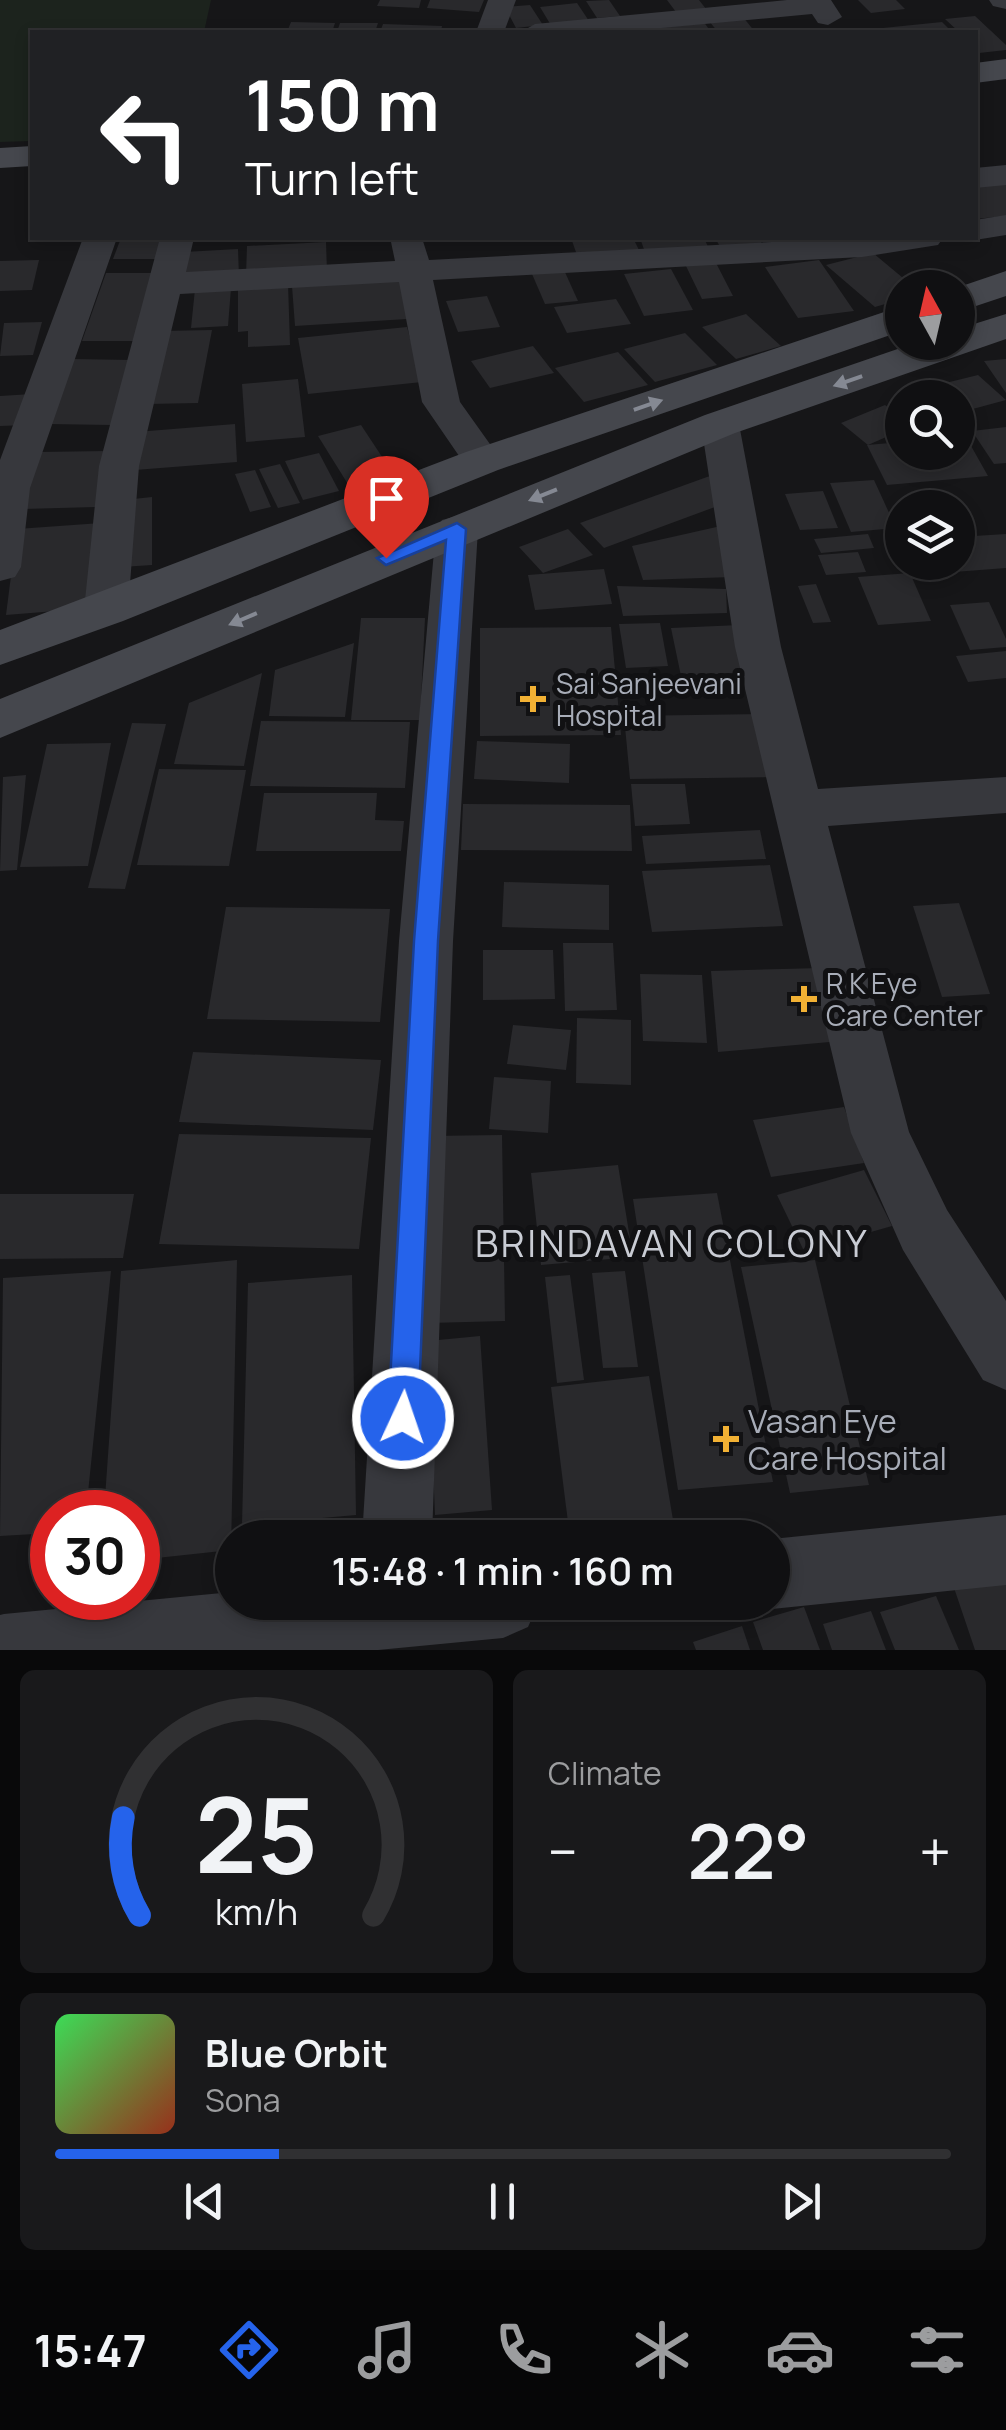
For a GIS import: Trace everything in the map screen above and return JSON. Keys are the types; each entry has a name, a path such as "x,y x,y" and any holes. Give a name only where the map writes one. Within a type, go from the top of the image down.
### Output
{"main road":[{"path":"978,72 1006,70"},
{"path":"0,158 30,156"},
{"path":"975,294 1006,283"},
{"path":"0,648 482,462 885,324"},
{"path":"0,720 720,424 1006,326"}],"street":[{"path":"491,30 502,0"},
{"path":"556,30 822,5 828,17"},
{"path":"978,178 1006,175"},
{"path":"978,230 1006,225"},
{"path":"0,568 10,488 99,240"},
{"path":"106,610 119,466 177,240"},
{"path":"166,284 410,255 713,246 862,248 913,240"},
{"path":"410,255 441,402 482,462"},
{"path":"720,424 758,647 880,1134 925,1230 1006,1358"},
{"path":"398,1520 426,941 457,529"},
{"path":"799,809 1006,795"},
{"path":"790,1572 1006,1550"},
{"path":"4,1650 393,1622"}],"shaded area":[{"path":"0,0 211,0 204,30 30,30 30,141 0,142"}],"building":[{"path":"380,0 421,0 419,8 377,6"},
{"path":"430,0 484,0 479,12 427,8"},
{"path":"609,0 620,16 597,18 586,1"},
{"path":"667,0 699,0 706,9 676,12"},
{"path":"858,0 896,0 905,9 871,13"},
{"path":"577,3 591,24 552,27 540,7"},
{"path":"530,5 543,25 516,28 505,7"},
{"path":"975,16 1006,45 1006,50 979,53 978,30 957,30 945,19"},
{"path":"743,17 753,30 716,30 709,21"},
{"path":"703,21 710,30 661,30 658,26"},
{"path":"291,22 335,23 333,30 288,30"},
{"path":"942,22 950,30 885,30"},
{"path":"340,23 378,23 376,30 338,30"},
{"path":"383,24 442,26 441,30 381,30"},
{"path":"1006,182 1006,216 978,219 978,185"},
{"path":"120,240 166,240 160,259 113,259"},
{"path":"572,240 634,240 639,250 577,255"},
{"path":"641,240 705,240 710,251 646,255"},
{"path":"716,240 759,240 763,245 722,250"},
{"path":"326,242 327,272 246,276 247,246"},
{"path":"238,249 239,277 183,280 184,252"},
{"path":"873,253 893,270 885,270 885,304 875,307 826,265"},
{"path":"39,260 32,290 0,291 0,261"},
{"path":"819,260 854,311 798,318 765,267"},
{"path":"716,263 733,296 702,299 686,266"},
{"path":"671,269 693,310 644,316 624,274"},
{"path":"564,270 578,301 545,304 532,274"},
{"path":"106,273 161,273 140,341 82,341"},
{"path":"401,278 407,319 295,326 292,286"},
{"path":"288,283 290,345 248,347 248,331 238,332 238,285"},
{"path":"231,288 228,326 191,328 195,289"},
{"path":"487,296 500,327 458,332 446,301"},
{"path":"616,299 631,324 567,333 554,307"},
{"path":"746,314 781,346 736,359 702,327"},
{"path":"42,322 33,355 0,356 4,323"},
{"path":"407,327 422,382 308,394 298,338"},
{"path":"212,330 198,403 148,404 163,331"},
{"path":"685,333 717,365 655,382 624,349"},
{"path":"533,346 554,373 490,388 471,361"},
{"path":"618,352 648,385 584,402 555,368"},
{"path":"71,359 132,360 111,425 48,424"},
{"path":"1006,359 1006,393 984,361"},
{"path":"978,375 1006,400 975,408 975,380 958,380"},
{"path":"298,379 305,437 246,442 242,384"},
{"path":"32,394 27,425 0,426 0,396"},
{"path":"885,405 885,438 868,445 841,423"},
{"path":"235,424 237,462 135,470 136,432"},
{"path":"361,425 396,478 351,489 318,436"},
{"path":"1006,427 1006,463 994,464 975,431"},
{"path":"885,443 885,470 975,470 975,453 988,476 887,485 867,445"},
{"path":"108,451 96,507 23,509 38,452"},
{"path":"319,453 339,491 303,500 285,461"},
{"path":"280,464 300,503 278,508 259,469"},
{"path":"255,470 271,507 250,512 235,474"},
{"path":"718,473 723,504 604,548 580,523"},
{"path":"874,480 885,504 885,529 851,532 830,483"},
{"path":"823,491 838,528 800,530 785,494"},
{"path":"152,497 152,565 122,567 124,500"},
{"path":"101,523 93,608 6,615 17,529"},
{"path":"721,526 732,577 643,580 632,546"},
{"path":"568,529 593,555 543,573 519,547"},
{"path":"868,534 874,548 821,553 814,539"},
{"path":"1006,534 1006,568 975,570 975,536"},
{"path":"858,552 866,572 826,575 818,555"},
{"path":"604,569 612,604 535,610 528,575"},
{"path":"885,575 885,580 913,580 931,621 878,625 858,577"},
{"path":"816,584 831,622 813,623 798,586"},
{"path":"617,586 726,589 727,613 623,616"},
{"path":"989,602 1006,647 970,650 950,605"},
{"path":"361,618 425,618 420,720 351,720"},
{"path":"660,623 668,666 626,668 619,624"},
{"path":"740,625 752,672 681,676 671,628"},
{"path":"611,627 621,735 480,736 480,628"},
{"path":"354,643 345,717 269,716 275,670"},
{"path":"1006,651 1006,678 968,682 956,656"},
{"path":"262,673 244,766 174,764 189,703"},
{"path":"767,714 778,777 630,779 624,716"},
{"path":"261,721 410,722 405,788 250,786"},
{"path":"132,723 166,724 125,889 88,888"},
{"path":"477,741 570,744 569,783 474,779"},
{"path":"111,743 88,866 20,867 47,744"},
{"path":"159,769 246,770 229,866 137,865"},
{"path":"26,775 17,870 0,871 3,777"},
{"path":"631,784 685,784 690,824 635,826"},
{"path":"264,793 377,793 375,820 404,821 401,851 256,851"},
{"path":"463,804 630,805 632,851 461,850"},
{"path":"760,830 766,859 646,864 642,836"},
{"path":"770,865 783,926 652,932 642,871"},
{"path":"504,882 609,885 609,930 502,927"},
{"path":"959,903 990,994 942,997 913,906"},
{"path":"226,907 390,909 380,1022 207,1019"},
{"path":"563,943 613,943 617,1010 565,1011"},
{"path":"483,950 553,950 555,999 483,1000"},
{"path":"822,968 841,1041 718,1052 711,971"},
{"path":"640,974 702,975 707,1043 643,1041"},
{"path":"577,1018 631,1020 631,1085 576,1083"},
{"path":"513,1025 571,1030 566,1070 507,1064"},
{"path":"193,1052 381,1060 373,1130 179,1122"},
{"path":"494,1077 551,1081 548,1133 489,1129"},
{"path":"844,1107 864,1163 771,1177 753,1120"},
{"path":"179,1134 371,1138 359,1249 159,1244"},
{"path":"502,1135 505,1321 429,1323 431,1136"},
{"path":"618,1165 633,1257 541,1265 531,1173"},
{"path":"864,1170 892,1226 804,1251 777,1195"},
{"path":"717,1193 773,1482 678,1490 633,1199"},
{"path":"0,1194 134,1194 123,1258 0,1259"},
{"path":"237,1260 232,1520 215,1520 215,1552 160,1558 160,1490 106,1490 121,1271"},
{"path":"815,1260 869,1485 790,1493 741,1267"},
{"path":"111,1271 88,1490 30,1490 30,1534 0,1536 3,1278"},
{"path":"625,1271 638,1367 603,1368 592,1273"},
{"path":"352,1275 356,1515 242,1520 248,1283"},
{"path":"570,1275 584,1380 557,1383 545,1277"},
{"path":"480,1336 492,1510 435,1515 428,1341"},
{"path":"649,1376 673,1520 568,1520 551,1387"},
{"path":"1006,1558 1006,1650 975,1650 948,1570"},
{"path":"936,1596 959,1650 895,1650 880,1612"},
{"path":"804,1607 820,1650 763,1650 753,1622 790,1620 790,1611"},
{"path":"871,1611 886,1650 832,1650 823,1624"},
{"path":"742,1626 750,1650 696,1650 693,1642"}],"place":[{"name":"Sai Sanjeevani Hospital","path":"533,699"},
{"name":"R K Eye Care Center","path":"804,999"},
{"name":"Vasan Eye Care Hospital","path":"726,1439"}],"district":[{"name":"BRINDAVAN COLONY","path":"672,1242"}],"route":[{"path":"386,558 457,529 426,941 403,1418"}]}
